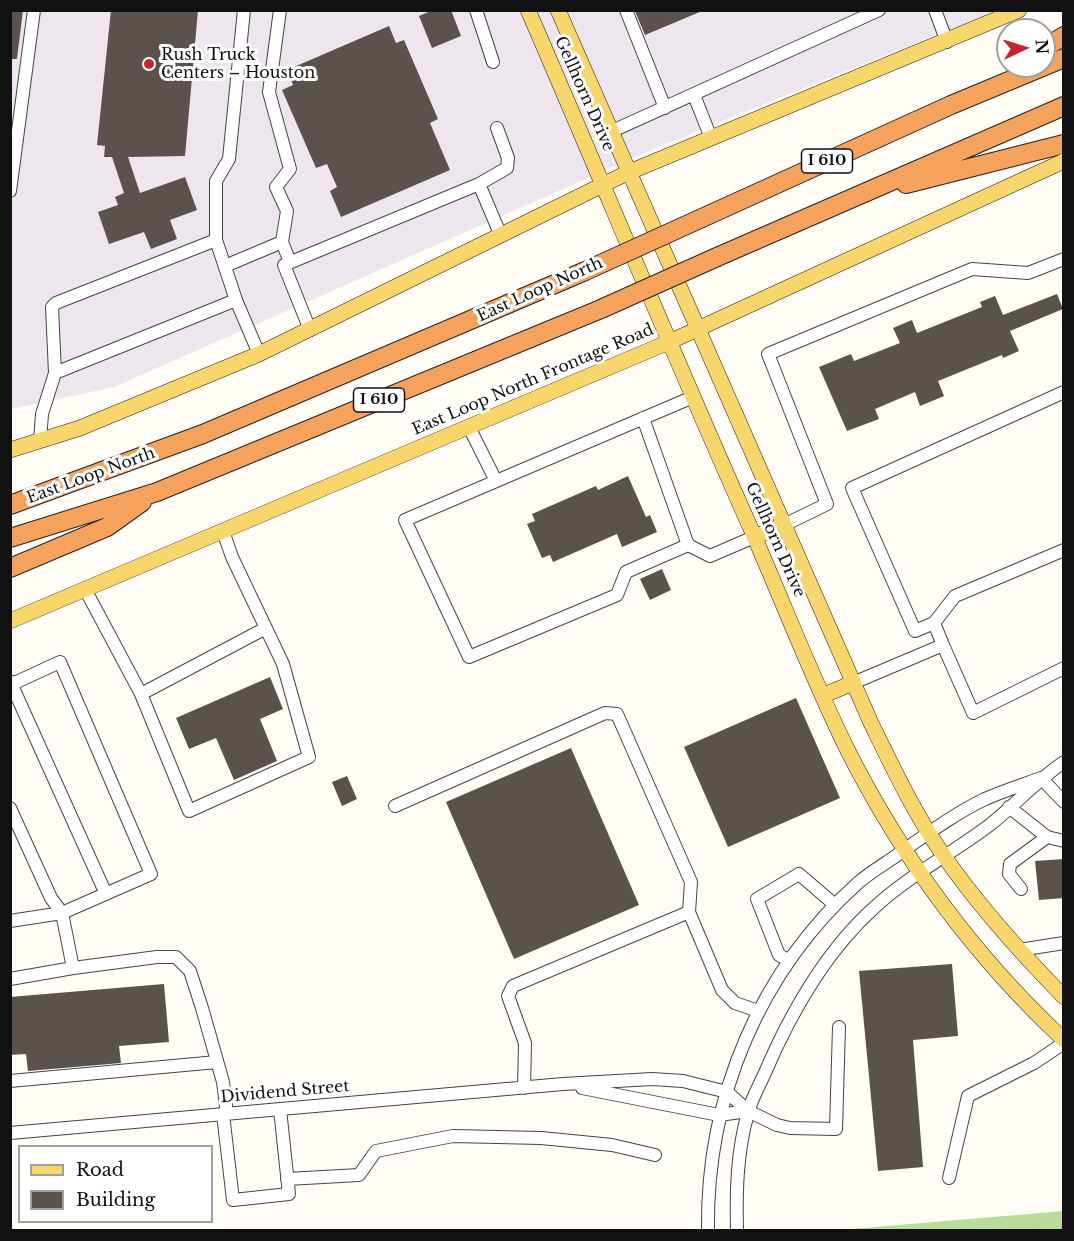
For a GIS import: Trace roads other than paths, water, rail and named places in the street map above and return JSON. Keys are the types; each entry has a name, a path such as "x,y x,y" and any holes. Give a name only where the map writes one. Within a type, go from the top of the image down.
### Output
{"highway":[{"name":"East Loop North","path":"10,505 79,482 203,434 583,272 951,105 1064,58"},
{"path":"951,105 996,78"},
{"name":"East Loop North","path":"10,538 157,492 601,309 1064,106"},
{"path":"852,198 1064,144"},
{"path":"10,495 79,482"},
{"path":"10,568 107,527 157,492"}],"main road":[{"name":"Gellhorn Drive","path":"528,10 669,342 847,748 918,872 959,927 1008,984 1063,1038"},
{"name":"Gellhorn Drive","path":"558,10 627,172 853,683 900,781 944,856 1019,950 1064,997"},
{"path":"10,450 80,428 259,354 604,186 627,172 1020,10"},
{"name":"East Loop North Frontage Road","path":"10,621 669,342 1064,161"},
{"path":"754,537 784,525"},
{"path":"824,695 853,683"}],"street":[{"path":"10,191 34,10"},
{"path":"244,10 229,159 216,181 216,240 236,300 259,354"},
{"path":"280,10 269,92 290,169 276,187 287,212 282,242 290,262"},
{"path":"476,10 494,62"},
{"path":"626,10 665,108"},
{"path":"610,132 879,10"},
{"path":"935,10 947,42"},
{"path":"694,95 711,138"},
{"path":"310,330 284,265 499,175 507,168 508,158 497,128"},
{"path":"479,184 501,236"},
{"path":"40,441 42,414 55,374 52,307 56,303 216,240"},
{"path":"225,266 282,242"},
{"path":"784,525 827,504 768,354 972,269 1028,273 1064,259"},
{"path":"55,374 236,300"},
{"path":"1064,392 852,489 915,631 934,623 955,596 1064,550"},
{"path":"688,545 626,572 617,595 469,657 405,520 693,397"},
{"path":"643,418 688,545 710,556 754,537"},
{"path":"469,427 496,481"},
{"path":"85,590 141,694 189,811 309,758 283,664 232,557 223,531"},
{"path":"934,623 973,713 1064,668"},
{"path":"141,694 266,628"},
{"path":"853,683 943,645"},
{"path":"10,921 62,913 106,894 152,874 60,662 11,684 106,894"},
{"path":"394,806 605,712 617,714 691,882 688,912 722,990 735,1003 758,1011"},
{"path":"737,1230 739,1162 748,1111 780,1038 806,991 842,941 874,906 918,872 992,823 1041,778 1064,762"},
{"path":"708,1230 712,1152 719,1115 758,1011 788,960 819,921 861,880 928,832 985,799 1041,778"},
{"path":"1041,778 1064,802"},
{"path":"1009,807 1047,837 1064,841"},
{"path":"10,808 51,898 62,913 73,968"},
{"path":"1021,889 1009,874 1010,864 1047,837"},
{"path":"788,960 779,955 757,899 799,874 835,905"},
{"path":"524,1088 525,1043 508,996 513,986 688,912"},
{"path":"1019,950 1064,943"},
{"path":"10,979 73,968 157,957 176,957 190,971 223,1082 234,1200 289,1194 280,1109"},
{"path":"748,1111 765,1121 790,1128 836,1129 839,1027"},
{"path":"949,1178 968,1096 1034,1063 1063,1038"},
{"path":"10,1081 217,1062"},
{"name":"Dividend Street","path":"10,1133 563,1084 662,1080 683,1081 727,1092 748,1111"},
{"name":"Dividend Street","path":"563,1084 719,1115 748,1111"},
{"path":"287,1179 359,1175 376,1151 453,1136 541,1138 612,1145 655,1155"}],"place":[{"name":"Rush Truck Centers – Houston","path":"149,64"}]}
